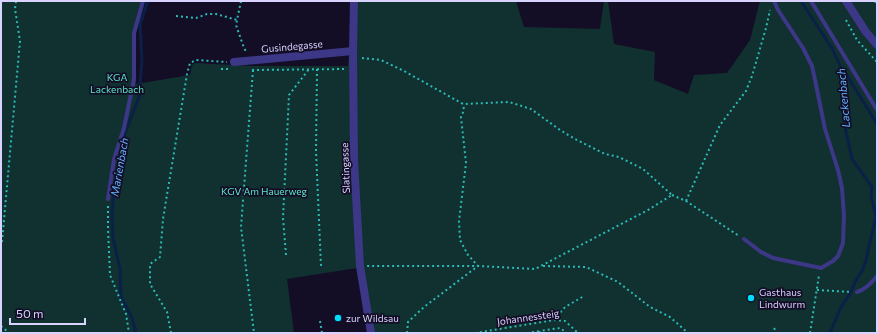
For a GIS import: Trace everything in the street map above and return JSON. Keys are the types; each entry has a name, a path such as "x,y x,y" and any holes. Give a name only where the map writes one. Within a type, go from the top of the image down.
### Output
{"street":[{"name":"Slatingasse","path":"354,1 354,160 360,266 371,333"},
{"path":"846,1 866,32 877,45"},
{"name":"Gusindegasse","path":"234,66 253,60 353,54"}],"lane":[{"path":"108,199 114,159 124,128 134,79 134,33 143,1"},
{"path":"744,239 761,252 773,258 821,268 833,262 838,256 843,243 844,216 842,188 825,129 812,66 803,48 778,10 774,1"},
{"path":"811,1 877,110"},
{"path":"857,292 864,289 877,276"}],"path":[{"path":"2,242 20,40 15,9 16,1"},
{"path":"241,1 236,25 244,48 253,60"},
{"path":"686,201 720,124 746,91 766,28 770,8"},
{"path":"176,16 196,18 207,14 216,14 237,20"},
{"path":"353,54 381,60 404,70 463,104 509,102 531,109 560,130 576,139 605,154 618,157 643,168 672,195 686,201 744,239"},
{"path":"171,333 166,312 150,284 150,264 160,257 163,219 190,63 196,60 234,66"},
{"path":"221,69 234,66"},
{"path":"247,70 309,68 353,69"},
{"path":"286,255 283,218 289,95 309,68"},
{"path":"317,69 316,151 321,266"},
{"path":"254,70 241,227 254,333"},
{"path":"463,104 464,110 461,117 466,163 460,220 460,240 468,255 478,266"},
{"path":"360,266 478,266 535,269 648,210 672,195"},
{"path":"108,199 110,275 126,314 129,333"},
{"path":"407,333 408,322 424,307 478,266"},
{"path":"542,266 586,267 618,282 650,307 670,317 688,333"},
{"path":"810,333 821,268"},
{"path":"817,290 845,291"},
{"path":"554,320 565,307 584,296"},
{"name":"Johannessteig","path":"476,333 554,320 566,320 578,333"},
{"path":"320,321 322,333"},
{"path":"1,326 9,333"},
{"path":"527,333 560,328 567,333"},
{"path":"774,328 777,333"}],"green space":[{"path":"1,1 145,1 136,34 136,84 190,75 192,65 195,63 251,66 348,66 351,1 516,1 524,27 600,29 604,1 608,1 614,44 655,52 654,80 688,94 694,75 727,73 750,40 760,1 877,1 877,333 368,333 357,268 287,279 294,333 1,333"}],"waterway":[{"name":"Marienbach","path":"136,333 132,318 121,297 120,269 113,238 112,214 114,190 125,133 139,97 142,60 140,24 148,1"},
{"name":"Lackenbach","path":"801,1 833,50 842,70 842,110 846,114 845,127 852,159 872,187 871,196 876,216 862,271 850,294 841,307 830,333"},
{"path":"842,70 845,72 877,124"}],"place":[{"name":"Gasthaus Lindwurm","path":"751,298"},
{"name":"zur Wildsau","path":"338,318"}],"park label":[{"name":"KGA Lackenbach","path":"117,82"},
{"name":"KGV Am Hauerweg","path":"264,191"}]}
